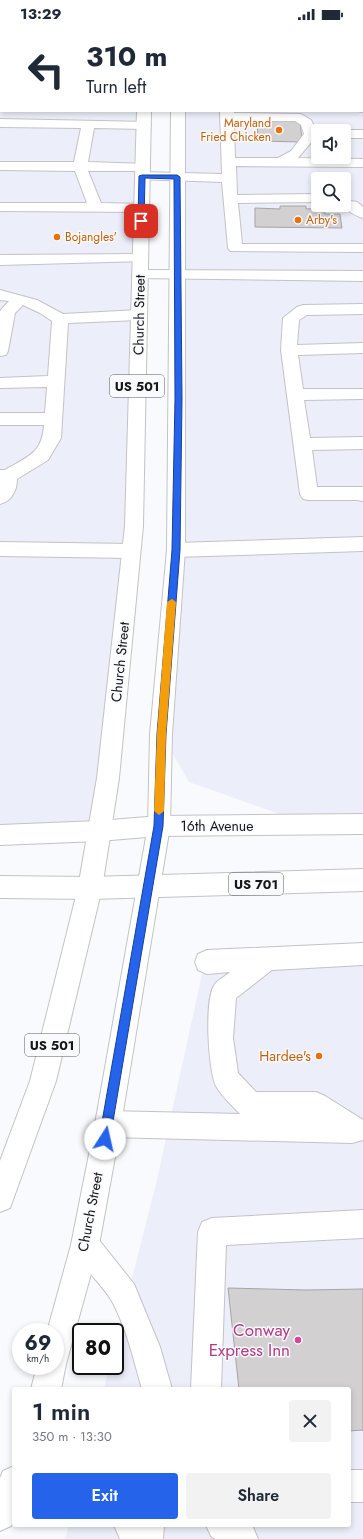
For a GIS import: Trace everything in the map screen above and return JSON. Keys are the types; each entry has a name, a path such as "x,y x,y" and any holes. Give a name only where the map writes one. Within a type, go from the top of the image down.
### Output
{"main road":[{"name":"Church Street","path":"64,1323 85,1245 108,1124 159,826 161,734 176,550 179,399 177,177 178,112"},
{"path":"311,130 304,119 296,117 227,114 228,162 235,248 363,248"},
{"name":"Church Street","path":"0,1198 43,1081 90,888 108,778 134,526 144,118"},
{"path":"0,123 88,124 144,118"},
{"path":"0,129 34,130 60,124"},
{"path":"88,124 80,167 96,208"},
{"path":"351,134 363,134"},
{"path":"280,163 296,154 311,137"},
{"path":"0,159 43,160 59,167"},
{"path":"228,162 363,163"},
{"path":"0,166 80,167 142,172 177,177 229,178"},
{"path":"231,199 311,198"},
{"path":"351,198 363,198"},
{"path":"277,199 293,204 311,204"},
{"path":"351,205 363,214"},
{"path":"0,207 142,208"},
{"path":"0,211 23,207"},
{"path":"0,252 82,252 106,259"},
{"path":"0,260 140,258"},
{"path":"140,275 363,276"},
{"path":"0,295 20,299 44,307 60,319 139,315"},
{"path":"0,351 7,312 20,299"},
{"path":"363,309 303,310 291,318 289,350 309,494 363,494"},
{"path":"0,498 8,488 4,476 42,456 52,438 60,319"},
{"path":"289,350 363,348"},
{"path":"0,383 55,381"},
{"path":"295,394 363,394"},
{"path":"2,422 53,419"},
{"path":"302,444 363,443"},
{"path":"176,550 363,544"},
{"path":"0,549 131,551"},
{"name":"16th Avenue","path":"0,835 99,831 159,826 363,824"},
{"name":"US 701","path":"148,888 363,880"},
{"path":"0,887 148,888"},
{"path":"207,962 363,954"},
{"path":"267,959 224,992 220,1038 226,1078 250,1105 316,1105 357,1130"},
{"path":"108,1124 357,1130"},
{"path":"206,1387 212,1232 363,1224"},
{"path":"85,1245 124,1294 145,1347 156,1387"},
{"path":"47,1387 50,1375"},
{"path":"351,1486 363,1486"},
{"path":"0,1514 12,1487"},
{"path":"131,1527 136,1539"},
{"path":"147,1539 148,1527"},
{"path":"225,1527 241,1536 242,1539"}],"shaded area":[{"path":"0,112 144,112 136,443 99,831 0,835"},
{"path":"177,112 363,112 363,824 310,825 189,782 161,734"},
{"path":"363,946 363,1539 65,1539 68,1527 351,1527 351,1387 104,1387 107,1375 124,1375 124,1323 120,1323 156,1184 203,970"}],"building":[{"name":"Maryland Fried Chicken","path":"257,119 300,120 302,142 258,141"},
{"name":"Arby's","path":"280,206 306,206 306,209 311,209 311,212 340,214 342,228 255,227 255,208 280,209"},
{"name":"Conway Express Inn","path":"228,1288 306,1290 363,1289 363,1430 351,1431 351,1387 239,1387"}],"slow traffic":[{"path":"159,811 161,734 172,602"}],"place":[{"name":"Maryland Fried Chicken","path":"279,130"},
{"name":"Arby's","path":"298,220"},
{"name":"Bojangles'","path":"57,237"},
{"name":"Hardee's","path":"319,1056"},
{"name":"Conway Express Inn","path":"298,1340"}],"route":[{"path":"105,1139 159,826 161,734 176,550 178,484 179,399 177,177 142,176 141,221"}]}
